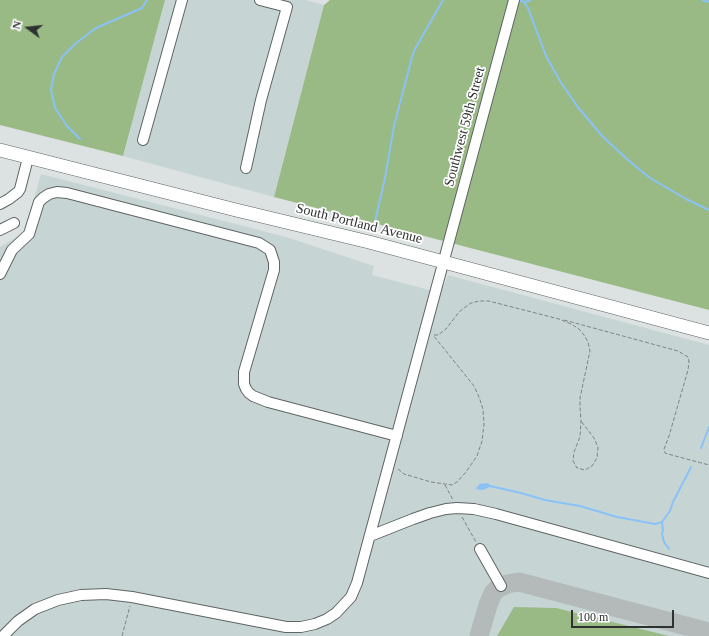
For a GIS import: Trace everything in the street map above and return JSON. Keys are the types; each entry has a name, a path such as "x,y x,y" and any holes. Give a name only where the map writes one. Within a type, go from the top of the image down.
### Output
{"main road":[{"name":"South Portland Avenue","path":"0,150 362,240 709,333"}],"street":[{"path":"143,140 182,0"},
{"path":"246,168 261,100 287,7 260,0"},
{"name":"Southwest 59th Street","path":"3,636 18,621 35,609 58,600 81,595 106,594 132,598 286,627 301,627 315,624 327,619 336,613 351,597 357,584 390,460 429,334 443,262 514,0"},
{"path":"0,204 9,199 20,189 28,158"},
{"path":"0,274 12,250 29,234 39,202 49,194 57,192 67,192 259,243 270,250 274,262 274,270 244,372 244,384 246,389 253,396 268,402 397,436"},
{"path":"0,230 14,223"},
{"path":"370,536 413,518 430,513 446,509 474,509 709,573"},
{"path":"480,549 501,586"}],"path":[{"path":"429,334 438,335 446,329 459,312 471,304 479,301 489,301 678,351 688,357 688,370 664,449 665,453 709,465"},
{"path":"559,319 579,329 588,342 590,351 580,398 580,437 574,452 573,461 577,468 585,470 592,466 597,458 598,447 594,438 581,421"},
{"path":"390,460 394,467 404,474 445,485 452,485 457,482 466,472 477,456 482,441 483,409 474,386 429,334"},
{"path":"445,485 480,549"},
{"path":"122,636 132,598"}],"shaded area":[{"path":"165,0 306,0 324,5 274,197 123,156"},
{"path":"41,174 286,237 374,266 372,275 437,292 445,283 448,275 709,345 709,636 0,636 0,247 25,232"}],"green space":[{"path":"0,0 165,0 123,156 0,125"},
{"path":"330,0 709,0 709,310 274,197 324,5"},
{"path":"514,607 556,608 669,636 497,636"}],"water":[{"path":"487,483 491,485 488,488 482,490 476,489 480,484"}],"waterway":[{"path":"80,139 67,126 55,108 51,90 54,74 62,57 76,43 96,28 142,8 147,0"},
{"path":"374,226 385,178 394,126 412,57 443,0"},
{"path":"518,0 524,2 530,0"},
{"path":"702,0 709,2"},
{"path":"524,2 528,8 546,56 560,81 577,106 603,137 650,178 686,199 709,210"},
{"path":"701,448 709,427"},
{"path":"490,486 545,500 580,506 617,517 655,524 662,522 670,511 691,467"},
{"path":"662,522 664,542 669,549"}],"taxiway":[{"path":"479,636 493,593 497,589 507,584 519,582 709,632"}]}
